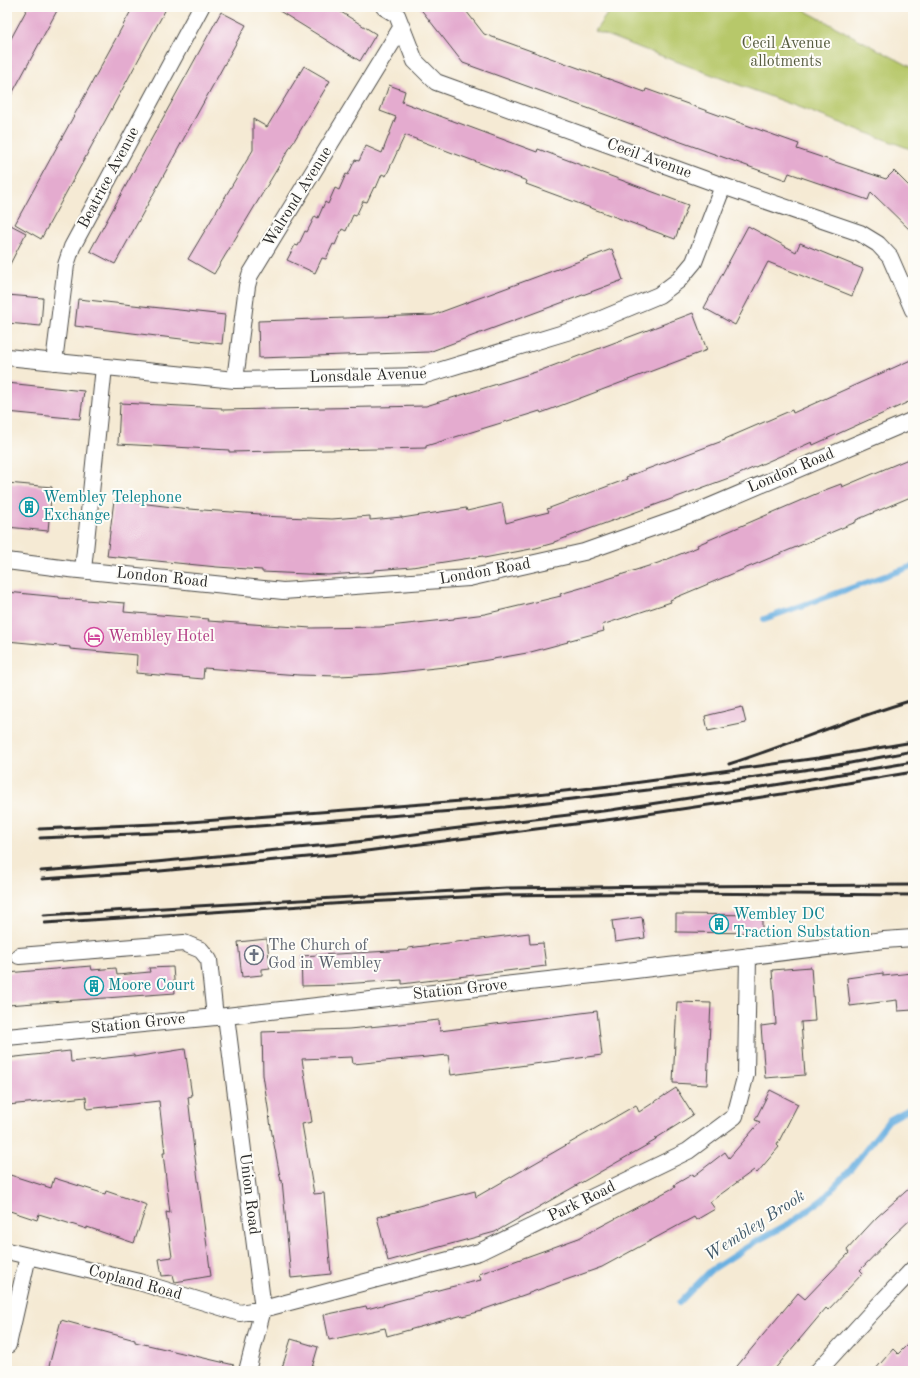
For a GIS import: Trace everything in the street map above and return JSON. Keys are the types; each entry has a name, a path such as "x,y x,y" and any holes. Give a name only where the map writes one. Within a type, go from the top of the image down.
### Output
{"street":[{"name":"Beatrice Avenue","path":"54,362 66,265 72,247 201,7"},
{"name":"Cecil Avenue","path":"384,7 397,15 415,61 436,82 723,186 860,233 878,244 890,257 913,310"},
{"name":"Walrond Avenue","path":"235,380 247,286 250,275 401,28"},
{"name":"Lonsdale Avenue","path":"7,356 235,380 422,376 580,328 659,295 679,280 694,262 723,186"},
{"path":"82,570 104,367"},
{"name":"London Road","path":"7,561 283,591 469,578 584,552 697,512 913,420"},
{"name":"Station Grove","path":"7,1037 221,1016 913,938"},
{"name":"Union Road","path":"19,956 184,943 201,950 209,960 221,1016 263,1309 247,1371"},
{"name":"Park Road","path":"263,1309 479,1252 688,1151 735,1116 746,1074 748,956"},
{"name":"Copland Road","path":"7,1251 139,1282 240,1313 263,1309"},
{"path":"8,1345 28,1256"},
{"path":"818,1371 870,1313 913,1269"}],"green space":[{"name":"Cecil Avenue allotments","path":"612,7 798,7 913,68 913,150 595,31"}],"building":[{"path":"28,7 59,7 7,103 7,46"},
{"path":"133,7 167,7 41,239 15,224"},
{"path":"273,7 333,7 376,34 360,61"},
{"path":"419,7 463,7 484,34 645,92 646,89 799,144 797,149 886,179 894,171 913,190 913,233 871,192 868,200 789,173 786,180 463,63"},
{"path":"221,12 246,25 115,264 90,251"},
{"path":"304,66 330,81 214,274 188,259 253,150 253,119 267,127"},
{"path":"389,85 405,91 402,102 537,152 538,149 688,205 675,239 526,184 527,181 405,135 386,176 382,174 376,188 374,187 367,202 363,201 356,216 353,215 346,231 342,229 335,245 333,244 326,259 322,258 315,273 287,260 295,245 298,246 305,231 307,232 315,216 318,218 325,202 328,204 335,188 339,190 346,174 348,175 355,160 359,161 366,146 382,153 396,117 380,111"},
{"path":"7,223 26,233 7,270"},
{"path":"748,226 796,252 800,243 863,269 852,296 768,262 735,325 704,308"},
{"path":"612,249 623,280 429,352 259,358 258,321 433,315"},
{"path":"7,295 43,298 41,326 7,323"},
{"path":"78,299 225,315 222,344 75,326"},
{"path":"693,313 707,350 541,413 540,411 426,446 426,448 229,452 229,450 118,444 120,403 222,408 222,410 426,406 539,371"},
{"path":"913,359 913,400 813,445 812,442 737,475 554,543 536,548 484,558 483,556 412,567 374,570 374,572 328,575 262,572 262,570 107,556 114,500 189,509 260,514 260,516 332,519 370,516 370,520 402,518 466,508 467,511 502,503 506,523 549,512 547,509 627,479 626,477 725,440 792,410 793,413"},
{"path":"7,383 84,391 80,419 7,412"},
{"path":"913,457 913,496 856,520 856,522 670,600 671,602 602,625 604,631 527,653 454,666 380,674 339,676 299,675 204,668 203,679 136,673 137,655 70,649 70,647 7,641 7,592 125,603 124,612 209,619 208,621 311,628 380,627 485,614 561,596 560,594 658,563 698,547 697,545 825,490 841,484 842,487"},
{"name":"Wembley Telephone Exchange","path":"7,483 52,487 48,531 7,527"},
{"path":"742,707 746,723 708,731 705,716"},
{"name":"Wembley DC Traction Substation","path":"676,914 762,915 762,933 676,932"},
{"path":"642,917 645,938 615,942 612,921"},
{"path":"529,933 530,944 543,943 546,966 402,984 402,980 342,985 302,986 301,956 408,950 408,948"},
{"name":"The Church of God in Wembley","path":"267,939 270,968 262,969 262,975 242,977 238,942"},
{"name":"Moore Court","path":"91,966 92,970 116,968 117,975 150,972 149,968 173,967 175,993 7,1005 7,973"},
{"path":"811,967 815,1021 801,1022 805,1075 765,1078 761,1026 776,1024 772,970"},
{"path":"883,973 883,976 913,973 913,1010 898,1011 897,1000 850,1006 847,978"},
{"path":"677,1002 711,1003 707,1085 673,1083"},
{"path":"597,1011 602,1055 451,1075 448,1055 353,1064 352,1057 302,1059 312,1122 302,1124 314,1194 324,1193 331,1274 291,1278 282,1180 281,1181 272,1134 263,1075 262,1032 349,1029 439,1020 440,1031"},
{"path":"185,1049 192,1096 188,1097 194,1150 211,1276 175,1282 173,1275 162,1276 159,1259 172,1257 166,1212 170,1213 159,1101 87,1109 86,1097 8,1105 7,1058 70,1051 71,1062 134,1055 134,1057"},
{"path":"676,1088 693,1115 655,1139 656,1140 495,1232 388,1261 377,1217 475,1191 476,1197 636,1105 639,1112"},
{"path":"770,1090 798,1104 777,1145 779,1147 757,1173 754,1170 710,1202 715,1209 696,1220 694,1217 602,1267 482,1311 387,1336 385,1328 329,1340 324,1315 366,1306 367,1309 481,1280 479,1274 579,1238 675,1187 674,1185 693,1174 694,1176 725,1152 729,1158 760,1122 755,1120"},
{"path":"7,1174 51,1188 54,1178 105,1194 106,1191 147,1205 134,1243 87,1227 87,1229 39,1214 37,1220 7,1210"},
{"path":"913,1185 913,1217 860,1270 863,1273 828,1310 826,1308 773,1371 733,1371 798,1293 805,1299 849,1253 847,1250 877,1217"},
{"path":"61,1320 135,1340 135,1342 234,1365 233,1371 65,1371 49,1366"},
{"path":"291,1339 318,1347 311,1371 281,1371"},
{"path":"913,1339 913,1371 874,1371 893,1349 898,1354"}],"waterway":[{"path":"764,619 913,566"},
{"name":"Wembley Brook","path":"679,1303 710,1271 755,1242 792,1222 823,1199 850,1170 889,1120 913,1107"}],"railway":[{"path":"729,764 913,700"},
{"path":"39,829 178,823 500,798 619,785 818,758 913,742"},
{"path":"40,838 179,832 505,807 749,778 845,764 913,751"},
{"path":"41,871 156,862 349,843 611,810 913,762"},
{"path":"42,879 160,871 351,853 614,819 782,794 913,772"},
{"path":"44,915 506,888 913,885"},
{"path":"45,923 347,903 504,895 668,893 913,895"}],"place":[{"name":"Wembley Telephone Exchange","path":"29,507"},
{"name":"Wembley Hotel","path":"94,637"},
{"name":"Wembley DC Traction Substation","path":"719,924"},
{"name":"The Church of God in Wembley","path":"254,955"},
{"name":"Moore Court","path":"94,986"}]}
